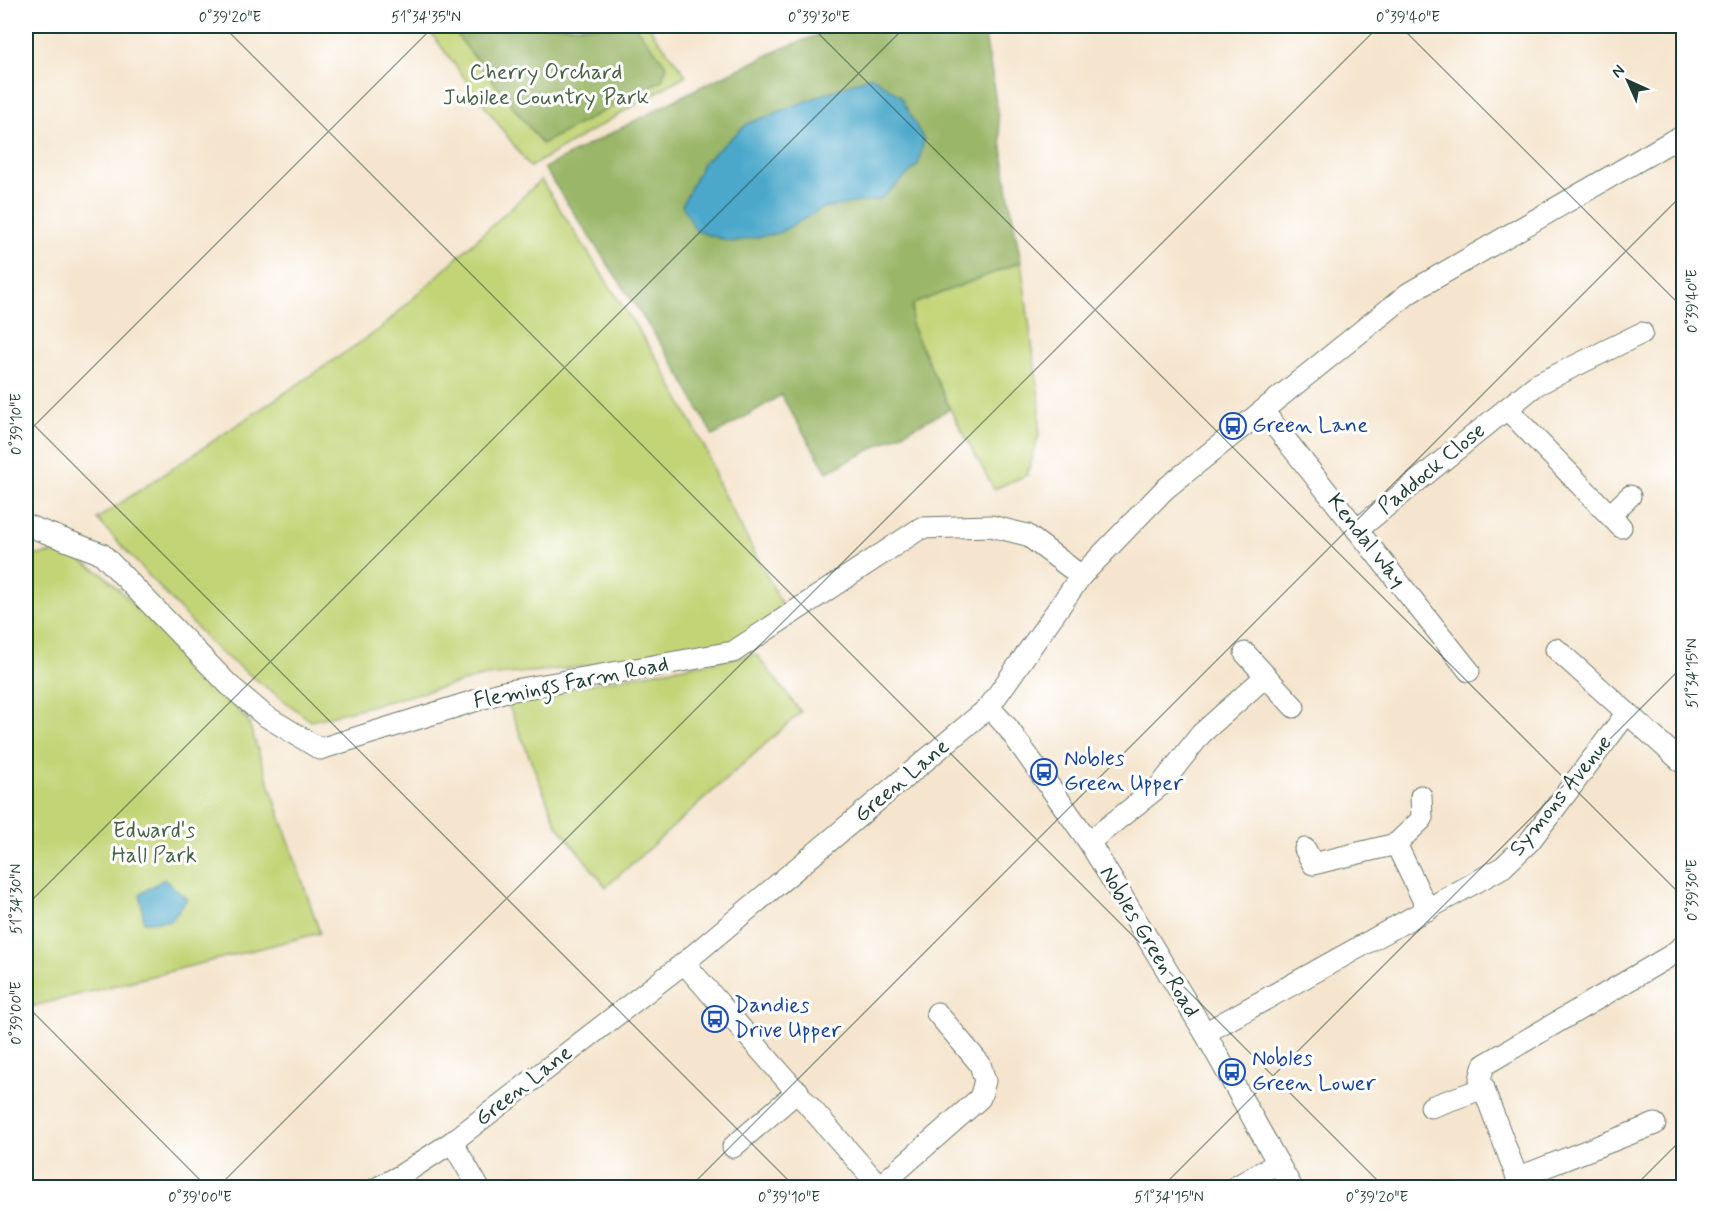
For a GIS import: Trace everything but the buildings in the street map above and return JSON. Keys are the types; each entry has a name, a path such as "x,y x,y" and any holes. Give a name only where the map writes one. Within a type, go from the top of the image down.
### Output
{"street":[{"name":"Green Lane","path":"377,1188 452,1142 684,963 989,708 1081,576 1165,489 1409,293 1683,137"},
{"name":"Paddock Close","path":"1357,530 1536,385 1642,333"},
{"name":"Paddock Close","path":"1507,409 1616,521 1630,496"},
{"name":"Kendal Way","path":"1263,411 1469,671"},
{"name":"Flemings Farm Road","path":"26,525 102,554 229,685 264,715 320,749 503,692 733,652 921,528 991,526 1027,535 1081,576"},
{"name":"Symons Avenue","path":"1556,649 1683,764"},
{"path":"1245,653 1294,707"},
{"path":"1089,842 1161,785 1201,734 1266,676"},
{"name":"Nobles Green Road","path":"989,708 1008,728 1089,842 1205,1033 1292,1188"},
{"name":"Symons Avenue","path":"1205,1033 1503,867 1530,841 1627,713"},
{"path":"1305,849 1313,864 1396,844 1422,819 1421,796"},
{"path":"1396,844 1428,910"},
{"path":"1655,1125 1519,1183 1480,1079 1484,1065 1671,956 1683,945"},
{"path":"684,963 881,1187 980,1098 985,1081 980,1064 937,1013"},
{"path":"1431,1107 1484,1088"},
{"path":"733,1147 798,1091"},
{"path":"452,1142 479,1188"},
{"path":"1234,1188 1278,1163"}],"green space":[{"name":"Cherry Orchard Jubilee Country Park","path":"426,26 648,26 686,75 530,167"},
{"name":"Cherry Orchard Jubilee Country Park","path":"450,26 635,26 667,66 662,80 542,144"},
{"path":"860,26 983,26 1021,262 913,304 911,324 950,409 827,472 781,395 713,436 676,367 544,168 696,89 783,48 821,34"},
{"path":"541,180 661,365 707,452 718,484 785,610 731,646 571,668 486,676 311,721 217,650 97,519 380,329"},
{"path":"1021,262 1040,405 1039,435 1027,475 994,489 950,409 911,324 913,304"},
{"name":"Edward's Hall Park","path":"66,552 103,574 205,674 248,721 320,933 26,1008 26,556"},
{"path":"756,654 801,712 606,887 557,825 506,699"}],"water":[{"path":"871,76 900,96 924,140 918,165 881,199 823,208 779,233 732,242 696,231 682,205 703,163 747,124"},
{"path":"164,879 187,899 171,921 144,922 140,894"}],"place":[{"name":"Green Lane","path":"1233,426"},
{"name":"Nobles Green Upper","path":"1044,772"},
{"name":"Dandies Drive Upper","path":"715,1019"},
{"name":"Nobles Green Lower","path":"1232,1072"}]}
